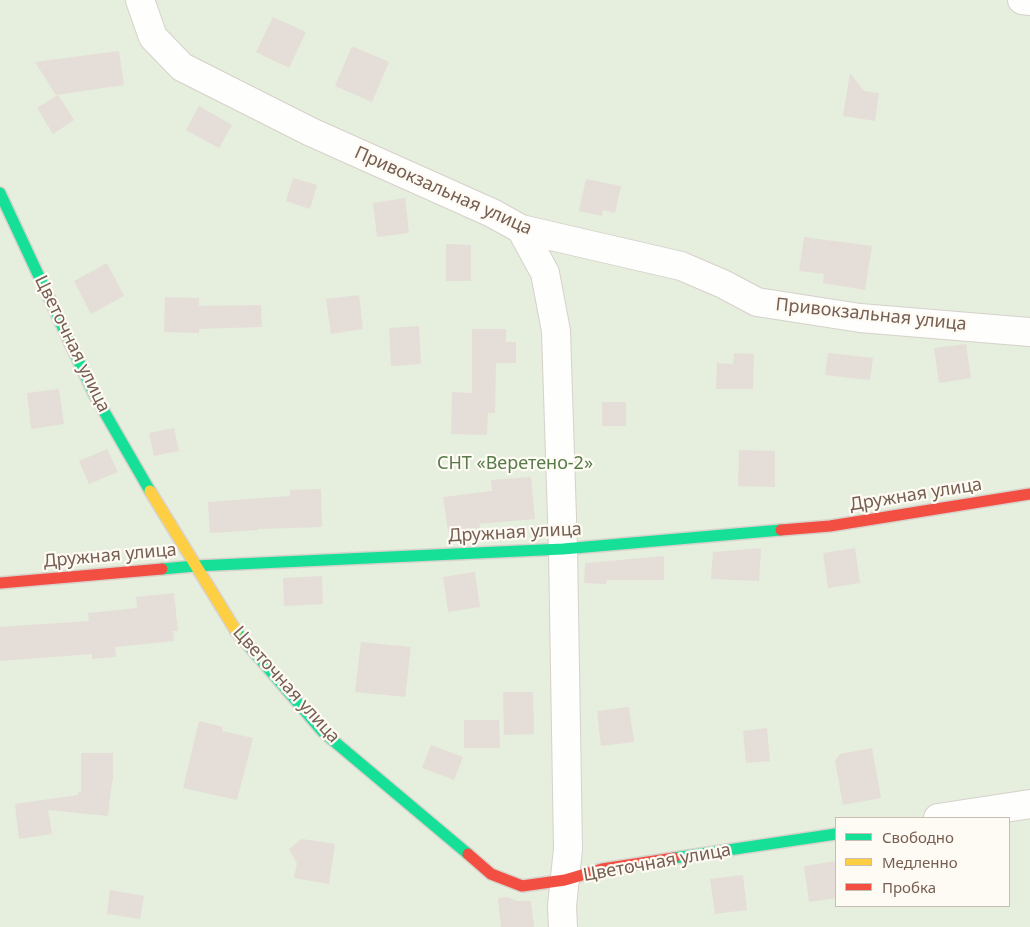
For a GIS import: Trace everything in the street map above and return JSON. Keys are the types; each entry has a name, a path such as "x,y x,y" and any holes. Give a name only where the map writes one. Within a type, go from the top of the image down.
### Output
{"street":[{"name":"Привокзальная улица","path":"140,0 153,38 182,67 311,132 492,213 521,228 681,266 723,284 757,302 860,318 1030,332"},
{"path":"1022,0 1030,2"},
{"name":"Цветочная улица","path":"0,193 94,394 152,495 233,628 323,732 491,874 522,886 565,880 602,869 835,834"},
{"path":"521,228 545,273 556,331 563,549 568,849 562,906 563,927"},
{"name":"Дружная улица","path":"0,584 195,566 563,549 830,526 1030,494"},
{"path":"945,817 1030,804"}],"green space":[{"name":"СНТ «Веретено-2»","path":"0,0 1030,1 1030,927 0,927"}],"building":[{"path":"273,17 306,32 289,68 256,52"},
{"path":"352,46 389,62 372,102 335,86"},
{"path":"119,51 124,85 56,95 35,62"},
{"path":"850,73 864,91 879,93 875,121 843,116"},
{"path":"58,95 74,120 53,134 37,108"},
{"path":"199,106 232,125 219,148 186,130"},
{"path":"293,178 317,185 310,209 286,201"},
{"path":"586,179 621,186 615,213 603,210 602,216 579,211"},
{"path":"405,198 409,233 377,237 373,203"},
{"path":"804,237 872,246 865,290 823,283 824,274 799,271"},
{"path":"446,244 471,245 471,281 446,281"},
{"path":"107,263 124,296 91,314 74,281"},
{"path":"359,295 363,329 331,334 326,299"},
{"path":"165,297 199,298 199,306 261,305 262,327 199,329 199,333 164,332"},
{"path":"419,326 421,364 391,366 389,328"},
{"path":"472,329 506,329 506,342 516,342 516,363 496,363 495,413 488,413 487,435 451,434 452,392 472,393"},
{"path":"966,344 971,378 939,383 934,348"},
{"path":"734,353 754,354 753,389 716,389 717,363 733,364"},
{"path":"828,353 873,358 870,380 825,375"},
{"path":"59,389 64,424 31,429 27,393"},
{"path":"602,402 626,402 626,426 602,426"},
{"path":"174,428 179,451 154,456 149,433"},
{"path":"107,449 118,472 89,484 79,461"},
{"path":"739,450 775,451 775,487 738,486"},
{"path":"531,477 535,519 479,524 480,528 448,532 443,497 492,491 491,480"},
{"path":"321,489 322,527 210,533 208,502 290,496 290,490"},
{"path":"761,548 759,581 711,579 713,552"},
{"path":"855,548 860,583 828,588 823,553"},
{"path":"664,556 664,580 607,580 606,584 584,583 585,563"},
{"path":"475,572 480,607 448,612 443,577"},
{"path":"322,576 323,604 284,606 283,578"},
{"path":"174,593 178,631 173,631 174,641 115,647 116,657 92,659 92,654 0,661 0,627 89,621 88,613 137,608 136,597"},
{"path":"361,642 411,647 405,697 355,692"},
{"path":"503,692 533,692 534,734 504,735"},
{"path":"629,707 634,742 601,746 597,711"},
{"path":"464,720 499,720 500,748 464,748"},
{"path":"199,721 223,727 222,731 253,738 237,800 183,788"},
{"path":"767,728 770,761 746,763 743,731"},
{"path":"431,745 463,757 454,780 422,768"},
{"path":"872,748 881,798 843,805 835,761 840,754"},
{"path":"81,753 113,753 113,781 108,816 48,810 52,834 19,839 15,804 78,795 78,792 81,792"},
{"path":"302,839 335,844 329,884 294,878 297,863 289,849"},
{"path":"835,861 835,898 809,902 804,866"},
{"path":"743,875 747,910 715,914 710,879"},
{"path":"110,890 144,896 140,919 107,914"},
{"path":"507,897 517,901 531,901 534,927 501,927 498,898"}],"traffic: fast":[{"path":"0,193 94,394 150,491"},
{"path":"162,569 563,549 781,530"},
{"path":"236,631 323,732 468,854"},
{"path":"674,858 835,834"}],"traffic: slow":[{"path":"150,491 236,631"}],"traffic: jam":[{"path":"781,530 830,526 1030,494"},
{"path":"0,583 162,569"},
{"path":"468,854 491,874 522,886 565,880 602,869 674,858"}]}
